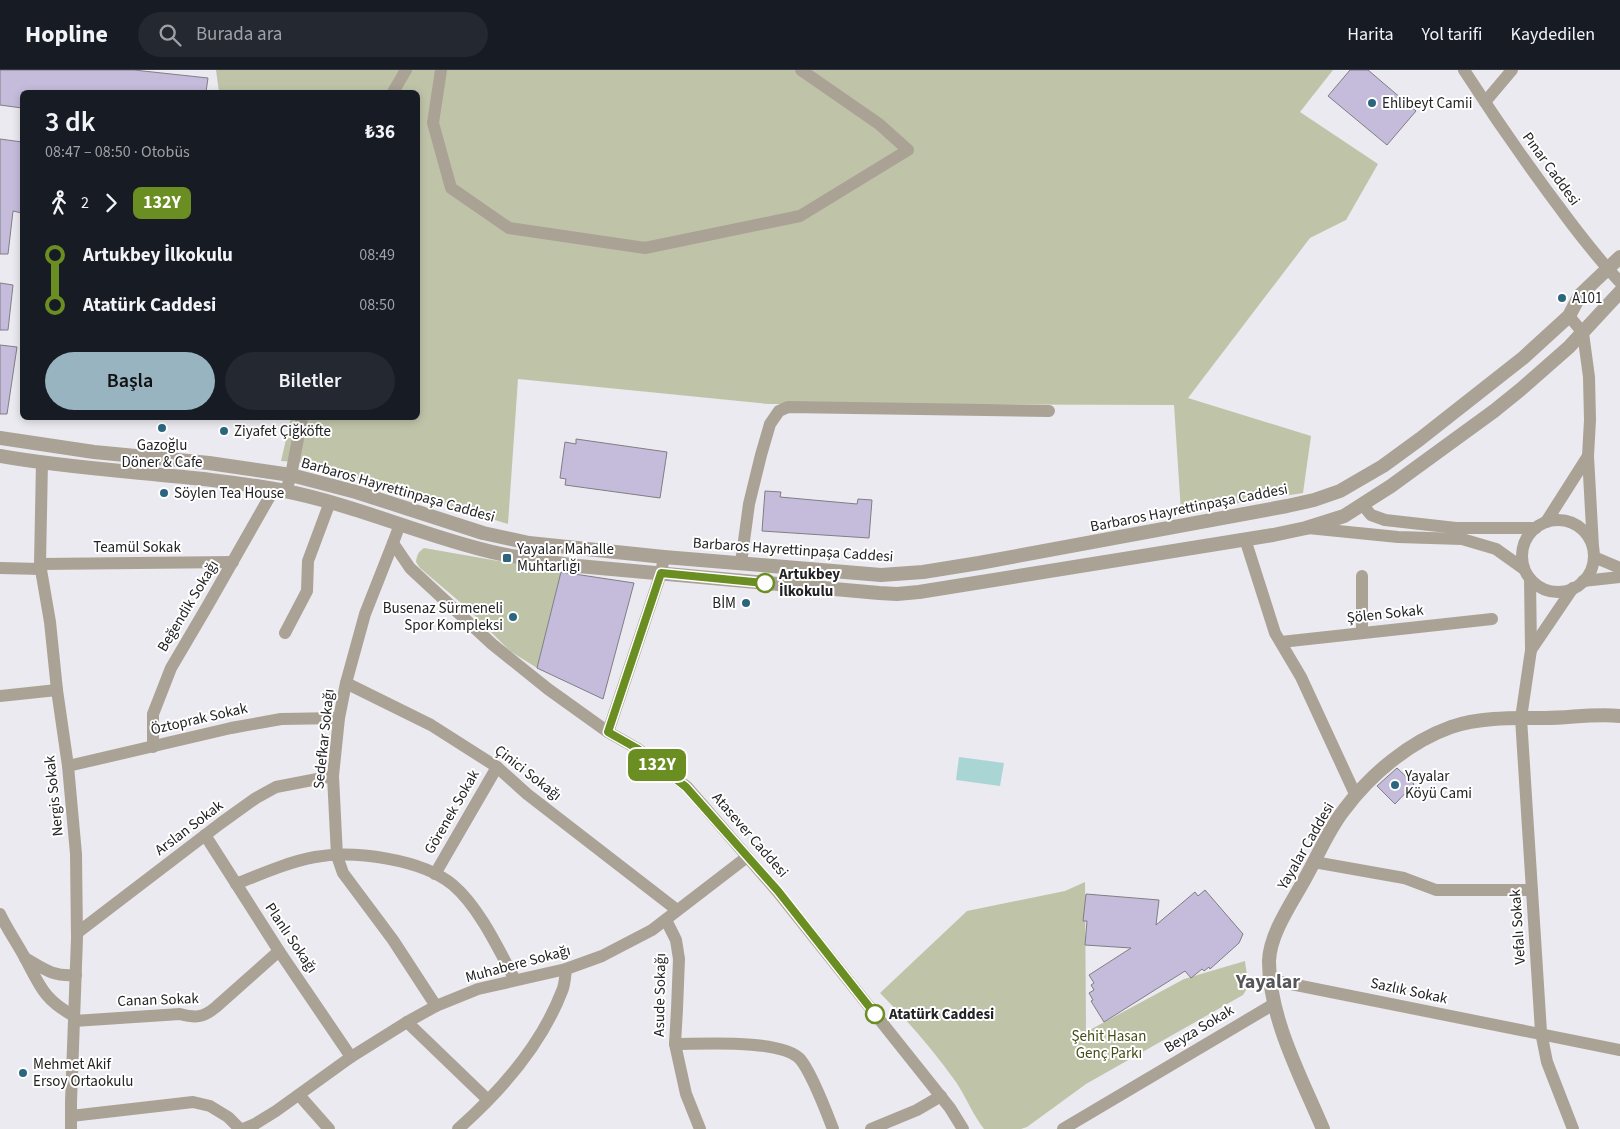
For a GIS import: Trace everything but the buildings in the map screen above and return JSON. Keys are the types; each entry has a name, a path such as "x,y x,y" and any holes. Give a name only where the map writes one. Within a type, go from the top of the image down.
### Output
{"street":[{"path":"394,90 406,70"},
{"path":"441,70 433,123 451,188 508,228 645,248 800,216 908,150 879,124 801,70"},
{"name":"Pınar Caddesi","path":"1464,70 1519,154 1557,206 1620,282"},
{"path":"1485,102 1512,70"},
{"name":"Barbaros Hayrettinpaşa Caddesi","path":"0,438 85,451 217,464 291,475 356,492 483,534 529,543 881,576 923,572 1074,546 1314,500 1340,490 1390,461 1523,358 1569,316 1580,295 1620,257"},
{"name":"Barbaros Hayrettinpaşa Caddesi","path":"0,456 232,482 280,490 365,512 472,547 512,556 578,566 897,594 955,587 1245,539 1306,528 1344,516 1391,486 1494,411 1549,365 1583,333 1620,292"},
{"path":"1531,650 1578,585 1591,571 1593,552 1588,456 1590,420 1589,377 1583,333 1569,316"},
{"path":"741,563 749,504 761,455 770,424 779,411 788,407 1049,411"},
{"name":"Beğendik Sokağı","path":"153,747 153,714 170,668 233,562 291,475 302,420"},
{"path":"1527,574 1522,558 1528,536 1541,525 1588,456"},
{"name":"Nergis Sokak","path":"42,462 40,566 50,622 68,766 76,854 77,933 71,1123"},
{"path":"285,633 307,591 308,561 330,502"},
{"path":"1362,504 1371,516 1385,520 1456,528 1541,525 1558,520 1570,522 1580,527 1588,536 1593,552 1620,568"},
{"path":"393,543 400,524"},
{"path":"1306,528 1398,537 1462,539 1496,549 1539,586 1550,591 1562,592 1578,585 1620,577"},
{"path":"1245,539 1275,632 1301,678 1356,796"},
{"name":"Sedefkar Sokağı","path":"393,543 364,614 339,718 333,776 337,856 343,873 393,940 436,1006"},
{"name":"Atasever Caddesi","path":"393,543 410,568 492,644 548,689 608,732 638,749 686,787 778,891 950,1108 963,1129"},
{"path":"608,732 661,573 664,557"},
{"name":"Teamül Sokak","path":"0,568 233,562"},
{"name":"Vefalı Sokak","path":"1527,574 1531,650 1521,718 1542,1035 1547,1062 1573,1129"},
{"path":"1362,576 1362,633"},
{"name":"Şölen Sokak","path":"1281,642 1492,619"},
{"name":"Çinici Sokağı","path":"346,683 431,725 497,767 527,794 677,910"},
{"path":"0,696 57,690"},
{"name":"Yayalar Caddesi","path":"1323,1129 1284,1034 1274,1004 1269,959 1274,936 1344,810 1382,769 1402,753 1451,727 1476,722 1521,718 1603,714 1620,716"},
{"name":"Öztoprak Sokak","path":"68,766 231,728 281,719 339,718"},
{"name":"Görenek Sokak","path":"435,874 497,767"},
{"name":"Arslan Sokak","path":"77,933 256,798 276,787 333,776"},
{"name":"Planlı Sokağı","path":"205,835 279,951 351,1057"},
{"path":"236,884 316,857 378,856 405,863 435,874 454,885 477,912 515,980"},
{"name":"Muhabere Sokağı","path":"71,1123 193,1102 210,1106 228,1117 242,1129 255,1124 351,1057 436,1006 478,990 566,969 602,956 652,930 747,857"},
{"path":"1314,862 1414,880 1436,890 1532,890"},
{"path":"0,914 38,985 61,1009 74,1018"},
{"name":"Asude Sokağı","path":"666,920 676,940 679,959 675,1044 686,1094 700,1129"},
{"name":"Canan Sokak","path":"74,1018 180,1014 191,1017 205,1016 279,951"},
{"path":"25,958 50,972 63,976 76,975"},
{"path":"458,1129 509,1079 530,1050 548,1021 563,990 566,969"},
{"name":"Sazlık Sokak","path":"1270,980 1620,1050"},
{"name":"Beyza Sokak","path":"1063,1129 1274,1004"},
{"path":"407,1022 488,1100"},
{"path":"675,1044 761,1045 793,1054 800,1060 809,1075 834,1129"},
{"path":"299,1095 329,1129"},
{"path":"871,1129 917,1110 940,1096"}],"green space":[{"path":"216,70 1333,70 1300,112 1378,164 1346,220 1310,238 1188,398 1311,436 1303,493 1181,512 1174,405 768,404 518,379 508,524 308,463 281,461 291,420 420,420 420,90 219,90"},
{"name":"Busenaz Sürmeneli Spor Kompleksi","path":"424,548 561,572 537,668 510,651 467,608 420,568 416,560 419,552"},
{"name":"Şehit Hasan Genç Parkı","path":"1085,882 1086,1032 1184,979 1245,961 1247,987 1243,995 1086,1084 1027,1127 1021,1129 984,1129 947,1070 920,1036 880,993 967,911 1065,891"}],"water":[{"path":"959,757 1004,763 1000,786 956,780"}],"bus line":[{"name":"132Y","path":"765,583 661,573 608,732 638,749 686,787 778,891 875,1014"}],"place":[{"name":"Ehlibeyt Camii","path":"1372,103"},
{"name":"A101","path":"1562,298"},
{"name":"Gazoğlu Döner & Cafe","path":"162,428"},
{"name":"Ziyafet Çiğköfte","path":"224,431"},
{"name":"Söylen Tea House","path":"164,493"},
{"name":"Yayalar Mahalle Muhtarlığı","path":"507,558"},
{"name":"Artukbey İlkokulu","path":"765,583"},
{"name":"BİM","path":"746,603"},
{"name":"Busenaz Sürmeneli Spor Kompleksi","path":"513,617"},
{"name":"Yayalar Köyü Cami","path":"1395,785"},
{"name":"Atatürk Caddesi̇","path":"875,1014"},
{"name":"Mehmet Akif Ersoy Ortaokulu","path":"23,1073"}],"district":[{"name":"Yayalar","path":"1268,982"}]}
